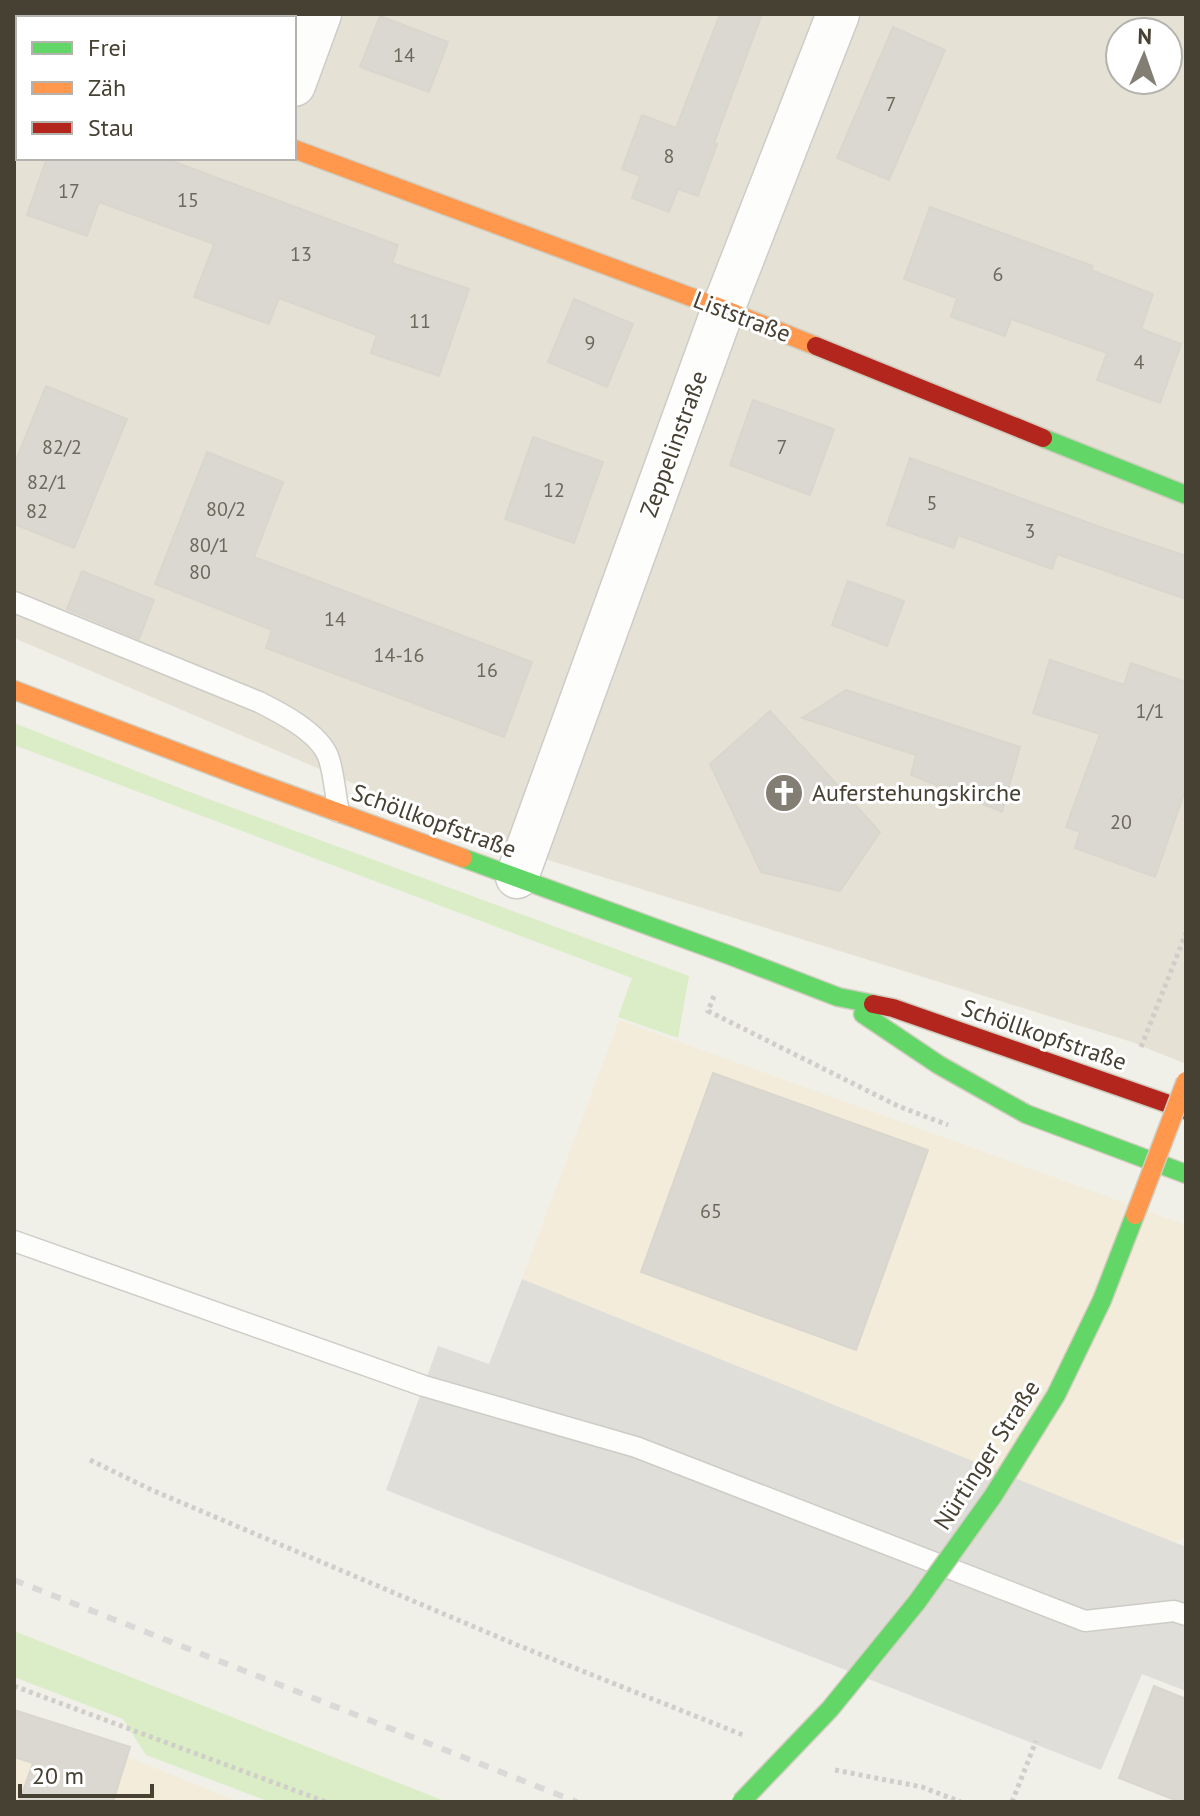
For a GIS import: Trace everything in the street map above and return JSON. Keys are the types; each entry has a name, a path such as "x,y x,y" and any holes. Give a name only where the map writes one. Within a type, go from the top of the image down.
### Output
{"main road":[{"name":"Liststraße","path":"296,150 723,309 1186,495"},
{"name":"Schöllkopfstraße","path":"14,690 838,997 893,1008 1186,1110"},
{"name":"Schöllkopfstraße","path":"838,997 939,1065 1026,1114 1186,1174"},
{"name":"Nürtinger Straße","path":"741,1802 830,1709 917,1602 993,1496 1056,1395 1102,1300 1186,1081"}],"street":[{"path":"296,80 320,14"},
{"name":"Zeppelinstraße","path":"517,877 723,309 838,14"}],"lane":[{"path":"14,602 259,702 287,717 308,731 327,754 339,812"},
{"path":"14,1241 424,1386 636,1447 1085,1621 1174,1611 1186,1615"}],"path":[{"path":"1139,1053 1186,933"},
{"path":"90,1460 154,1491 517,1645 746,1736"},
{"path":"14,1686 326,1802"},
{"path":"1012,1802 1036,1741"},
{"path":"832,1769 922,1787 961,1802"}],"shaded area":[{"path":"14,14 1186,14 1186,1064 1132,1042 490,842 14,638"},
{"path":"619,1020 1186,1225 1186,1536 1175,1543 522,1279"},
{"path":"522,1279 1186,1547 1186,1691 1142,1674 1101,1770 386,1490 438,1346 489,1364"},
{"path":"14,1711 239,1802 14,1802"}],"green space":[{"path":"14,723 187,791 689,976 678,1038 618,1017 632,978 14,745"},
{"path":"14,1631 447,1802 270,1802 146,1755 123,1719 14,1677"}],"building":[{"path":"720,14 762,14 714,143 717,144 698,196 678,189 669,212 632,198 640,176 622,169 642,115 676,128"},
{"path":"380,16 448,42 429,92 360,67"},
{"path":"893,27 945,50 889,180 837,158"},
{"path":"46,160 169,160 398,245 392,263 469,289 439,376 371,353 377,335 279,298 269,324 194,297 214,244 99,202 87,236 27,215"},
{"path":"930,207 1093,266 1091,270 1153,294 1141,329 1181,344 1160,403 1097,380 1107,353 1011,319 1005,336 951,317 957,298 904,279"},
{"path":"574,299 633,324 607,387 548,362"},
{"path":"46,386 127,419 74,548 14,524 14,465"},
{"path":"753,400 834,429 810,495 730,465"},
{"path":"533,437 603,462 574,543 505,519"},
{"path":"207,452 283,482 254,557 532,662 504,737 266,648 272,630 155,584"},
{"path":"910,458 1186,556 1186,599 1057,554 1052,569 958,535 954,548 887,525"},
{"path":"82,571 154,600 139,639 67,609"},
{"path":"848,581 904,601 887,646 832,625"},
{"path":"1050,660 1124,685 1131,663 1186,682 1186,788 1155,877 1075,848 1080,832 1066,827 1100,734 1033,713"},
{"path":"846,690 1020,747 1002,812 911,775 916,755 802,718"},
{"path":"770,711 880,832 840,891 761,872 710,764"},
{"path":"713,1073 928,1150 856,1350 641,1272"},
{"path":"1154,1686 1186,1699 1186,1802 1119,1778"},
{"path":"14,1710 130,1747 113,1802 19,1802 33,1763 14,1757"}],"railway":[{"path":"14,1580 577,1802"}],"traffic: fast":[{"path":"1043,438 1186,495"},
{"path":"463,858 838,997 873,1004"},
{"path":"863,1014 939,1065 1026,1114 1186,1174"},
{"path":"741,1802 830,1709 917,1602 993,1496 1056,1395 1102,1300 1135,1215"}],"traffic: slow":[{"path":"296,150 816,346"},
{"path":"14,690 463,858"},
{"path":"1135,1215 1186,1081"}],"traffic: jam":[{"path":"816,346 1043,438"},
{"path":"873,1004 893,1008 1186,1110"}],"place":[{"name":"Auferstehungskirche","path":"784,793"}]}
